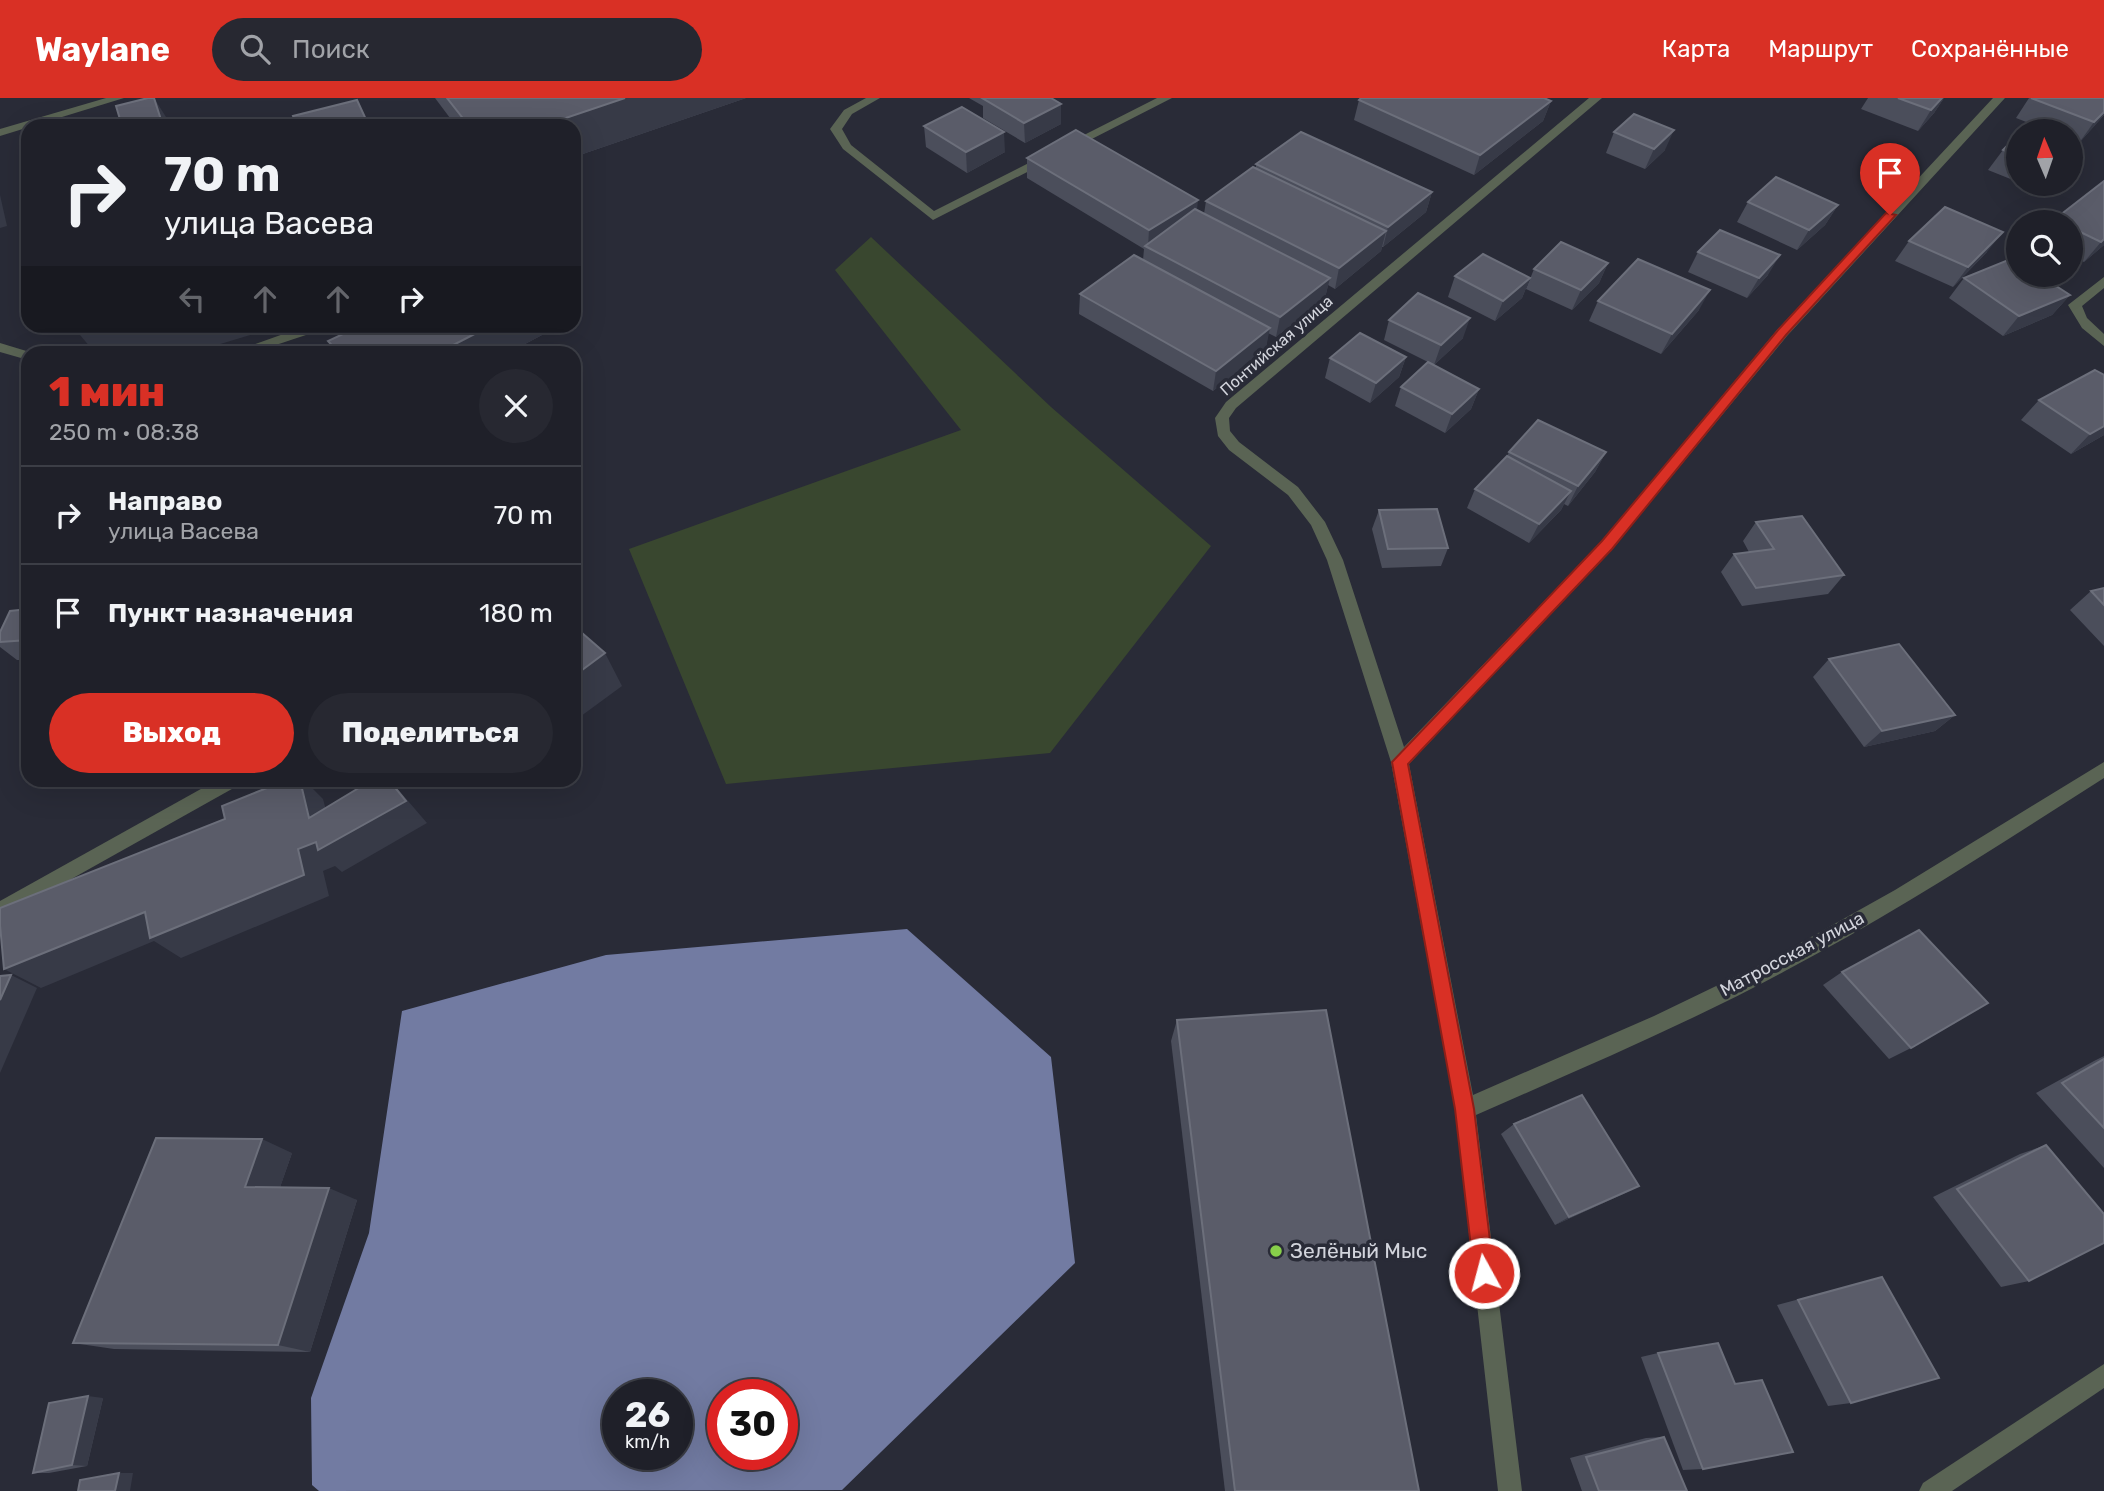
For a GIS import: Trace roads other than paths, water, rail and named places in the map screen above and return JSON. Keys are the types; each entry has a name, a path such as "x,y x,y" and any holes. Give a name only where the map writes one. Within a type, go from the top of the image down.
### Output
{"street":[{"path":"47,119 118,98"},
{"path":"874,98 848,112 836,129 847,147 933,216 1166,98"},
{"name":"Понтийская улица","path":"1400,762 1335,560 1317,522 1293,491 1234,446 1223,432 1222,418 1231,405 1596,98"},
{"path":"1510,1491 1465,1109 1400,762 1607,545 1782,333 1999,98"},
{"path":"0,133 21,127"},
{"path":"2104,281 2075,305 2083,322 2104,342"},
{"path":"258,346 298,333"},
{"path":"0,347 21,354"},
{"name":"Матросская улица","path":"1465,1109 1672,1017 1777,965 2018,824 2104,769"},
{"path":"0,911 221,787"},
{"path":"1931,1491 2104,1375"}],"water":[{"path":"907,929 1051,1057 1075,1263 842,1490 319,1491 312,1485 311,1398 369,1233 402,1011 606,955"}],"place":[{"name":"Зелёный Мыс","path":"1276,1251"}]}
